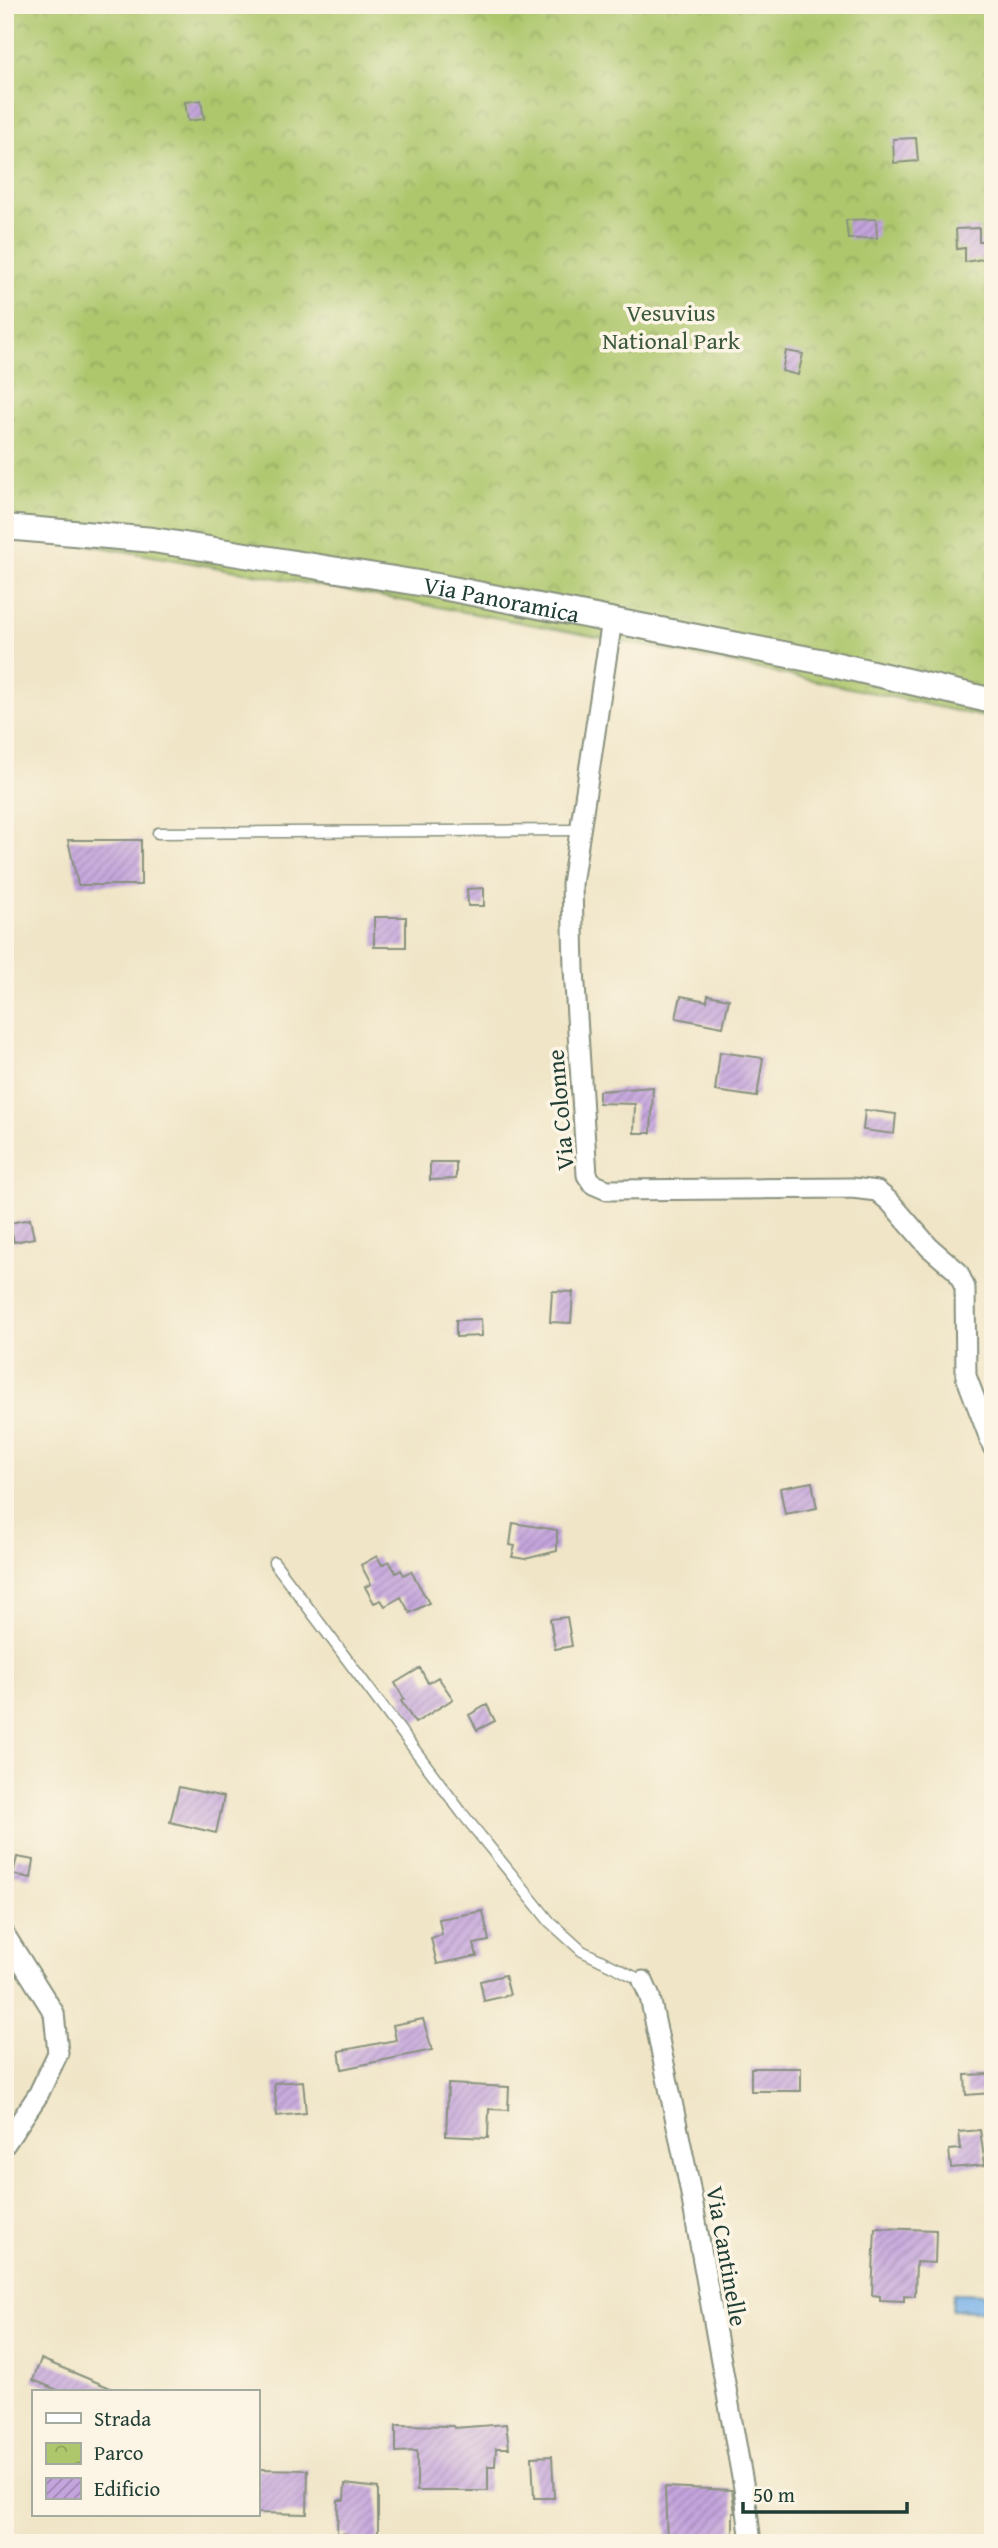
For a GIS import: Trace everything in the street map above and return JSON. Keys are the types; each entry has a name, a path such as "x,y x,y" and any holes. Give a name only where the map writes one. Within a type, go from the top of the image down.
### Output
{"street":[{"name":"Via Panoramica","path":"5,527 153,540 437,586 830,663 993,701"},
{"name":"Via Colonne","path":"612,620 572,884 574,968 587,1175 593,1184 607,1190 852,1188 877,1191 890,1202 929,1248 958,1272 965,1288 966,1376 993,1447"},
{"path":"5,1935 54,2013 58,2053 38,2095 5,2144"},
{"name":"Via Cantinelle","path":"643,1981 650,1997 689,2183 745,2494 751,2543"}],"lane":[{"path":"158,833 580,830"},
{"path":"274,1562 462,1813 550,1922 582,1951 643,1981"}],"green space":[{"name":"Vesuvius National Park","path":"5,5 993,5 993,719 644,646 411,602 60,540 5,537"}],"water":[{"path":"953,2293 989,2294 988,2311 952,2310"}],"building":[{"path":"201,100 204,119 188,121 185,102"},
{"path":"916,138 918,161 894,163 893,139"},
{"path":"876,219 877,238 848,239 846,220"},
{"path":"979,228 979,241 983,241 983,259 965,262 965,248 957,249 956,229"},
{"path":"786,351 803,354 798,375 782,371"},
{"path":"68,840 141,840 141,885 78,885"},
{"path":"484,888 484,906 468,906 467,889"},
{"path":"374,917 406,917 406,947 374,947"},
{"path":"708,995 729,999 723,1027 676,1018 681,996 707,1001"},
{"path":"720,1052 763,1058 757,1097 715,1091"},
{"path":"653,1087 651,1133 634,1133 635,1104 599,1103 599,1091"},
{"path":"865,1110 896,1114 894,1134 863,1130"},
{"path":"430,1162 456,1162 456,1179 430,1180"},
{"path":"30,1219 34,1238 14,1242 10,1223"},
{"path":"552,1291 573,1292 571,1323 550,1322"},
{"path":"481,1319 482,1336 456,1337 456,1320"},
{"path":"812,1482 817,1508 785,1514 780,1488"},
{"path":"513,1523 557,1530 557,1551 525,1559 512,1557 515,1546 510,1545"},
{"path":"377,1556 382,1565 389,1561 396,1573 401,1570 404,1575 411,1571 429,1603 410,1613 401,1597 385,1606 381,1600 374,1603 365,1587 371,1584 361,1565"},
{"path":"567,1617 572,1646 555,1649 550,1619"},
{"path":"420,1668 428,1683 438,1677 453,1699 415,1723 401,1701 404,1699 395,1683"},
{"path":"487,1705 495,1721 477,1730 469,1715"},
{"path":"179,1787 224,1797 216,1833 170,1822"},
{"path":"17,1857 34,1860 31,1878 13,1874"},
{"path":"483,1911 489,1941 474,1944 477,1956 437,1964 431,1938 442,1935 439,1919"},
{"path":"505,1975 510,1995 484,2001 480,1981"},
{"path":"423,2019 432,2050 342,2069 339,2051 396,2040 393,2025"},
{"path":"751,2068 801,2068 801,2091 751,2091"},
{"path":"990,2074 991,2093 966,2095 965,2075"},
{"path":"303,2081 306,2113 277,2116 274,2083"},
{"path":"448,2084 509,2087 508,2110 489,2109 488,2138 446,2136"},
{"path":"980,2130 985,2165 951,2168 949,2150 961,2149 959,2132"},
{"path":"875,2228 936,2230 935,2263 916,2262 915,2296 904,2295 904,2301 880,2300 880,2296 872,2295"},
{"path":"41,2359 115,2390 57,2390 33,2380"},
{"path":"506,2424 509,2448 496,2448 495,2466 488,2466 488,2491 417,2491 417,2451 396,2452 396,2425 454,2428"},
{"path":"552,2456 554,2498 534,2498 532,2457"},
{"path":"259,2469 308,2470 307,2514 259,2513"},
{"path":"345,2484 378,2488 378,2543 346,2542 347,2534 337,2533 338,2500 344,2500"},
{"path":"665,2487 732,2490 735,2513 733,2543 667,2543"}]}
